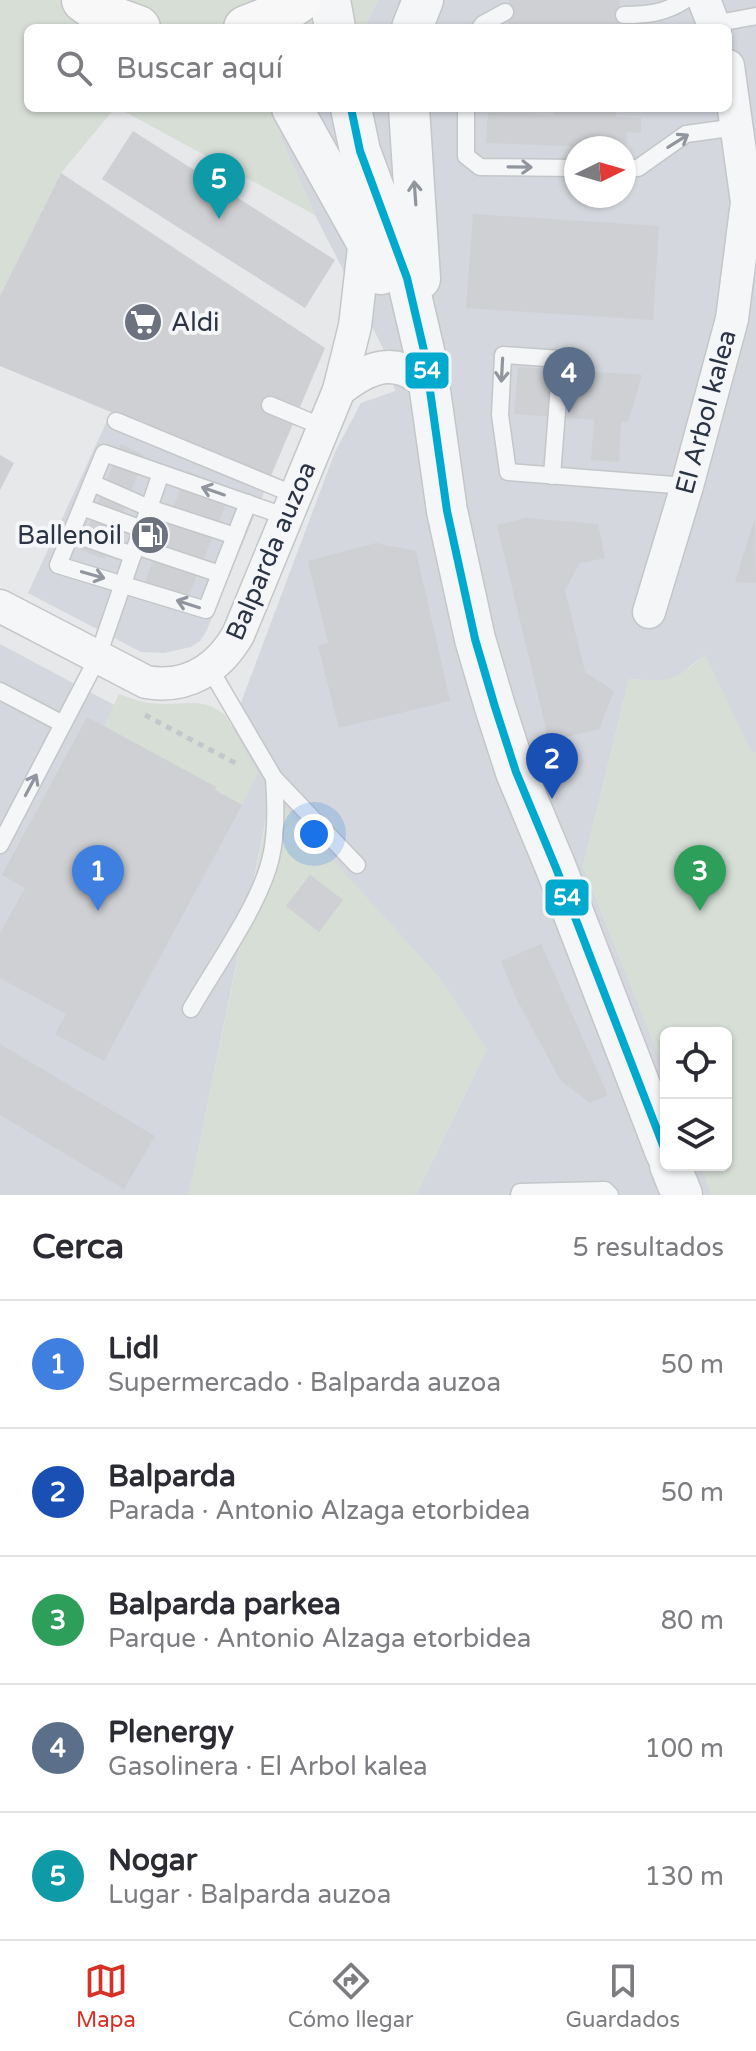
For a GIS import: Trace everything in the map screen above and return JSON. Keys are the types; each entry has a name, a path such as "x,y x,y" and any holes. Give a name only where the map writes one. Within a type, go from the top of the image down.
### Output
{"main road":[{"path":"84,0 108,17 127,24"},
{"path":"256,24 274,17 299,0"}],"street":[{"path":"330,0 334,24"},
{"path":"414,24 423,0"},
{"name":"El Arbol kalea","path":"649,612 732,319 747,202 732,93"},
{"path":"294,112 365,239 421,366"},
{"path":"352,112 360,151 407,278 447,511 475,639 516,772 660,1137"},
{"path":"409,112 421,366"},
{"name":"Balparda auzoa","path":"0,606 134,678 157,684 188,680 210,669 225,655 238,635 339,390 355,326 365,239"},
{"path":"355,326 377,368"},
{"path":"339,390 360,374 377,368 421,366"},
{"path":"672,1171 682,1195"}],"lane":[{"path":"624,15 649,15 670,9 685,0"},
{"path":"483,24 505,12"},
{"path":"711,17 756,16"},
{"path":"466,112 466,156 480,167 564,168"},
{"path":"636,168 686,134 737,127"},
{"path":"552,476 561,359 503,355 500,415 508,472 552,476 687,486"},
{"path":"270,405 323,427"},
{"path":"116,421 291,506"},
{"path":"248,503 206,610 58,565 104,453 248,503 291,506"},
{"path":"0,845 97,659 161,473"},
{"path":"92,483 149,508 235,536"},
{"path":"82,507 142,529"},
{"path":"71,533 220,574"},
{"path":"210,669 274,781 357,865"},
{"path":"0,691 63,724"},
{"path":"191,1009 259,892 270,859 276,822 274,781"},
{"path":"519,1195 520,1192 605,1190 610,1195"}],"path":[{"path":"137,710 274,781"}],"shaded area":[{"path":"0,0 378,0 366,24 24,24 24,112 112,112 61,173 0,296"},
{"path":"378,0 756,0 756,752 752,754 704,655 675,679 629,679 583,866 660,1058 660,1171 703,1171 712,1195 416,1195 487,1049 271,794 189,1195 0,1195 0,644 219,761 335,452 361,403 395,391 384,350 315,215 280,136 294,112 732,112 732,24 366,24"},
{"path":"125,112 294,112 280,136 315,215"},
{"name":"Ballenoil","path":"111,412 270,478 206,632 191,647 164,653 141,652 28,593"},
{"path":"705,654 752,753 756,752 756,1195 712,1195 703,1171 732,1171 732,1027 660,1027 660,1058 583,866 629,679 662,680 686,671"},
{"path":"119,694 152,703 204,704 226,716 258,773 242,805 215,790 216,787 104,726"},
{"path":"272,793 441,979 487,1049 416,1195 189,1195"}],"building":[{"path":"509,0 620,0 619,24 508,24"},
{"path":"554,112 616,112 616,117 641,118 641,133 627,132 627,136 564,136 564,146 486,143 488,113 554,115"},
{"path":"133,131 335,260 305,308 102,179"},
{"name":"Aldi","path":"61,173 325,348 270,478 0,366 0,296"},
{"path":"473,214 659,226 653,320 466,308"},
{"path":"518,367 642,375 628,422 621,422 619,462 591,460 594,420 514,414"},
{"path":"121,444 145,456 104,559 80,549"},
{"path":"0,455 14,463 0,490"},
{"path":"187,471 232,489 188,598 145,582"},
{"path":"525,518 598,524 605,558 580,563 565,590 585,672 614,691 599,729 549,741 497,525"},
{"path":"755,518 756,583 735,582"},
{"path":"376,543 416,551 450,701 339,728 318,646 328,643 308,561"},
{"path":"87,717 216,787 215,790 242,805 104,1061 55,1034 66,1014 0,978 0,933 25,888 2,875"},
{"path":"310,875 343,900 319,932 286,906"},
{"path":"541,944 608,1095 590,1103 560,1080 516,998 501,961"},
{"path":"0,1044 155,1136 124,1189 0,1115"}],"transit line":[{"name":"54","path":"352,112 360,151 407,278 425,355 447,511 475,639 495,707 516,772 660,1137"}],"place":[{"name":"Nogar","path":"219,219"},
{"name":"Aldi","path":"143,322"},
{"name":"Plenergy","path":"569,413"},
{"name":"Ballenoil","path":"150,535"},
{"name":"Balparda","path":"552,799"},
{"name":"Lidl","path":"98,911"},
{"name":"Balparda parkea","path":"700,911"}]}
